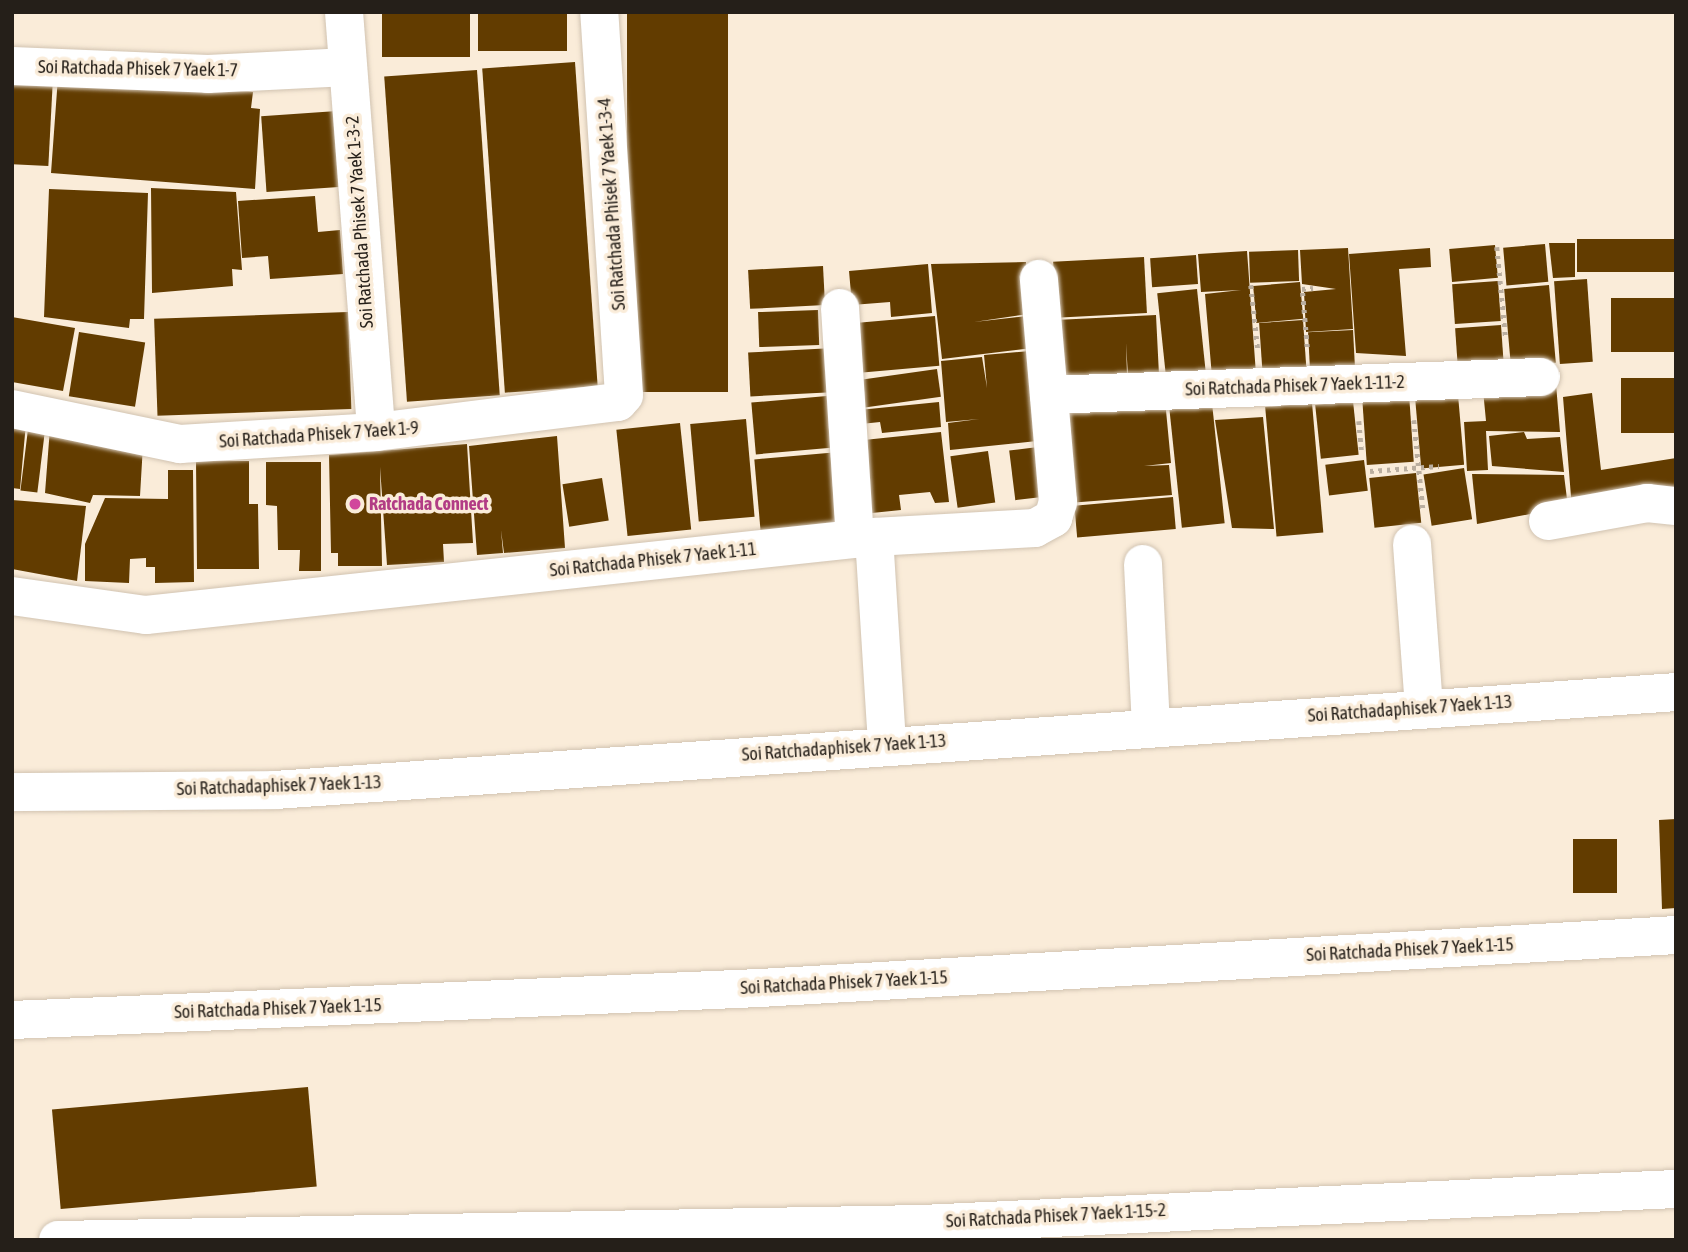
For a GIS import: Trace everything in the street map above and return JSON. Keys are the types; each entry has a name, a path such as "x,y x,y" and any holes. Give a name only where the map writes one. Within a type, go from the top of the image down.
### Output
{"street":[{"name":"Soi Ratchada Phisek 7 Yaek 1-3-2","path":"344,12 376,432"},
{"name":"Soi Ratchada Phisek 7 Yaek 1-3-4","path":"599,12 624,395"},
{"name":"Soi Ratchada Phisek 7 Yaek 1-7","path":"12,66 208,74 348,67"},
{"name":"Soi Ratchada Phisek 7 Yaek 1-11","path":"12,596 146,615 864,538 1035,527 1053,518 1058,502 1040,279"},
{"path":"840,308 887,746"},
{"name":"Soi Ratchada Phisek 7 Yaek 1-11-2","path":"1049,395 1525,377"},
{"name":"Soi Ratchada Phisek 7 Yaek 1-9","path":"12,409 180,444 376,432 602,408 624,395"},
{"path":"1548,521 1647,503 1676,506"},
{"path":"1418,534 1424,708"},
{"path":"1143,564 1151,725"},
{"name":"Soi Ratchadaphisek 7 Yaek 1-13","path":"12,792 275,790 1151,725 1676,692"},
{"name":"Soi Ratchada Phisek 7 Yaek 1-15","path":"12,1020 760,988 1676,935"},
{"name":"Soi Ratchada Phisek 7 Yaek 1-15-2","path":"58,1240 922,1224 1676,1189"}],"path":[{"path":"1497,247 1525,377"},
{"path":"1251,285 1260,387"},
{"path":"1309,385 1302,289 1313,288"},
{"path":"1412,382 1419,467 1418,534"},
{"path":"1370,471 1439,466"}],"building":[{"path":"382,12 470,12 470,57 382,57"},
{"path":"478,12 567,12 567,51 478,51"},
{"path":"627,12 728,12 728,392 627,392"},
{"path":"575,62 598,386 505,393 482,68"},
{"path":"477,70 500,395 407,402 384,76"},
{"path":"12,76 53,78 48,166 12,164"},
{"path":"58,77 253,92 251,108 260,109 255,189 51,173"},
{"path":"337,111 342,187 266,192 261,116"},
{"path":"151,188 236,192 242,270 232,269 233,286 152,293"},
{"path":"49,189 148,193 144,319 130,319 129,328 44,317"},
{"path":"315,196 318,232 340,230 343,274 270,279 268,256 242,258 238,201"},
{"path":"1577,239 1676,239 1676,272 1577,272"},
{"path":"1549,243 1575,243 1575,277 1553,278"},
{"path":"1545,244 1548,282 1506,286 1503,248"},
{"path":"1495,245 1498,278 1452,282 1449,249"},
{"path":"1348,248 1353,329 1306,332 1304,292 1336,289 1302,284 1300,250"},
{"path":"1430,248 1431,267 1399,269 1406,356 1356,353 1349,254"},
{"path":"1298,250 1299,281 1250,283 1249,252"},
{"path":"1247,251 1256,374 1212,377 1205,294 1241,290 1201,292 1198,254"},
{"path":"1196,255 1198,284 1152,287 1150,258"},
{"path":"1144,257 1147,313 1056,318 1053,262"},
{"path":"1026,262 1028,314 974,322 1028,316 1032,348 942,359 931,264"},
{"path":"928,264 932,313 891,317 890,302 852,305 849,271"},
{"path":"823,266 825,305 750,309 748,270"},
{"path":"1587,279 1593,362 1560,364 1554,281"},
{"path":"1498,281 1501,321 1455,324 1452,284"},
{"path":"1300,282 1303,319 1256,323 1253,286"},
{"path":"1549,285 1556,363 1511,367 1504,289"},
{"path":"1197,289 1206,373 1166,377 1157,293"},
{"path":"1611,298 1676,298 1676,352 1611,352"},
{"path":"818,310 819,345 759,347 758,312"},
{"path":"348,312 351,409 158,416 154,319"},
{"path":"1156,315 1159,375 1128,376 1126,343 1127,375 1058,377 1056,320"},
{"path":"935,316 939,366 863,373 858,323"},
{"path":"12,317 75,328 63,391 12,382"},
{"path":"1303,320 1306,367 1262,370 1259,323"},
{"path":"1501,325 1504,365 1458,368 1455,328"},
{"path":"1353,330 1355,371 1310,373 1308,332"},
{"path":"79,332 145,342 135,407 69,396"},
{"path":"834,348 836,392 750,396 748,353"},
{"path":"1030,351 1037,441 950,450 948,423 979,419 946,422 941,361 982,357 987,388 984,355"},
{"path":"937,369 941,397 858,408 854,381"},
{"path":"1621,378 1676,378 1676,433 1621,433"},
{"path":"1556,384 1560,432 1486,431 1488,470 1467,471 1464,422 1486,421 1483,390"},
{"path":"1592,393 1601,470 1676,458 1676,490 1572,509 1563,397"},
{"path":"1409,394 1414,462 1367,465 1362,397"},
{"path":"838,395 843,447 756,454 751,403"},
{"path":"1458,395 1464,465 1421,468 1415,399"},
{"path":"1165,400 1171,463 1144,466 1169,465 1172,495 1068,503 1063,414"},
{"path":"1353,401 1359,455 1321,459 1315,405"},
{"path":"939,402 941,427 882,433 880,422 861,424 859,410"},
{"path":"1212,403 1225,523 1182,528 1169,407"},
{"path":"1312,403 1323,533 1277,537 1265,407"},
{"path":"1263,417 1274,529 1232,528 1215,420"},
{"path":"746,419 755,517 699,522 690,424"},
{"path":"29,421 46,423 37,493 20,490"},
{"path":"12,422 26,423 20,489 12,488"},
{"path":"680,423 691,529 628,536 616,430"},
{"path":"50,428 143,445 140,496 93,495 90,503 45,493"},
{"path":"941,432 949,502 935,503 930,492 899,495 901,510 872,513 864,440"},
{"path":"1524,432 1527,439 1560,437 1564,472 1492,466 1489,436"},
{"path":"557,436 565,548 504,553 501,530 503,553 477,555 469,446"},
{"path":"467,444 473,543 443,544 444,562 387,565 380,467 382,566 338,566 338,553 331,553 329,455"},
{"path":"1038,447 1044,497 1015,500 1009,451"},
{"path":"988,451 995,502 958,508 950,456"},
{"path":"839,452 845,525 761,532 754,459"},
{"path":"1364,460 1368,491 1329,496 1325,465"},
{"path":"196,461 249,461 249,504 258,504 259,569 197,569"},
{"path":"266,462 321,462 321,571 299,571 300,550 278,550 277,506 266,505"},
{"path":"1464,468 1472,519 1432,526 1424,474"},
{"path":"168,470 193,470 194,582 155,583 155,567 146,567 146,558 130,559 129,583 85,581 85,544 105,498 168,499"},
{"path":"1416,473 1421,523 1374,528 1369,478"},
{"path":"1472,474 1564,475 1568,507 1477,524"},
{"path":"602,478 609,520 569,527 562,484"},
{"path":"1173,497 1176,529 1077,538 1074,506"},
{"path":"12,500 86,506 77,581 12,569"},
{"path":"1676,819 1676,908 1662,909 1659,820"},
{"path":"1573,839 1617,839 1617,893 1573,893"},
{"path":"308,1087 317,1187 61,1209 52,1109"}],"place":[{"name":"Ratchada Connect","path":"355,504"}]}
